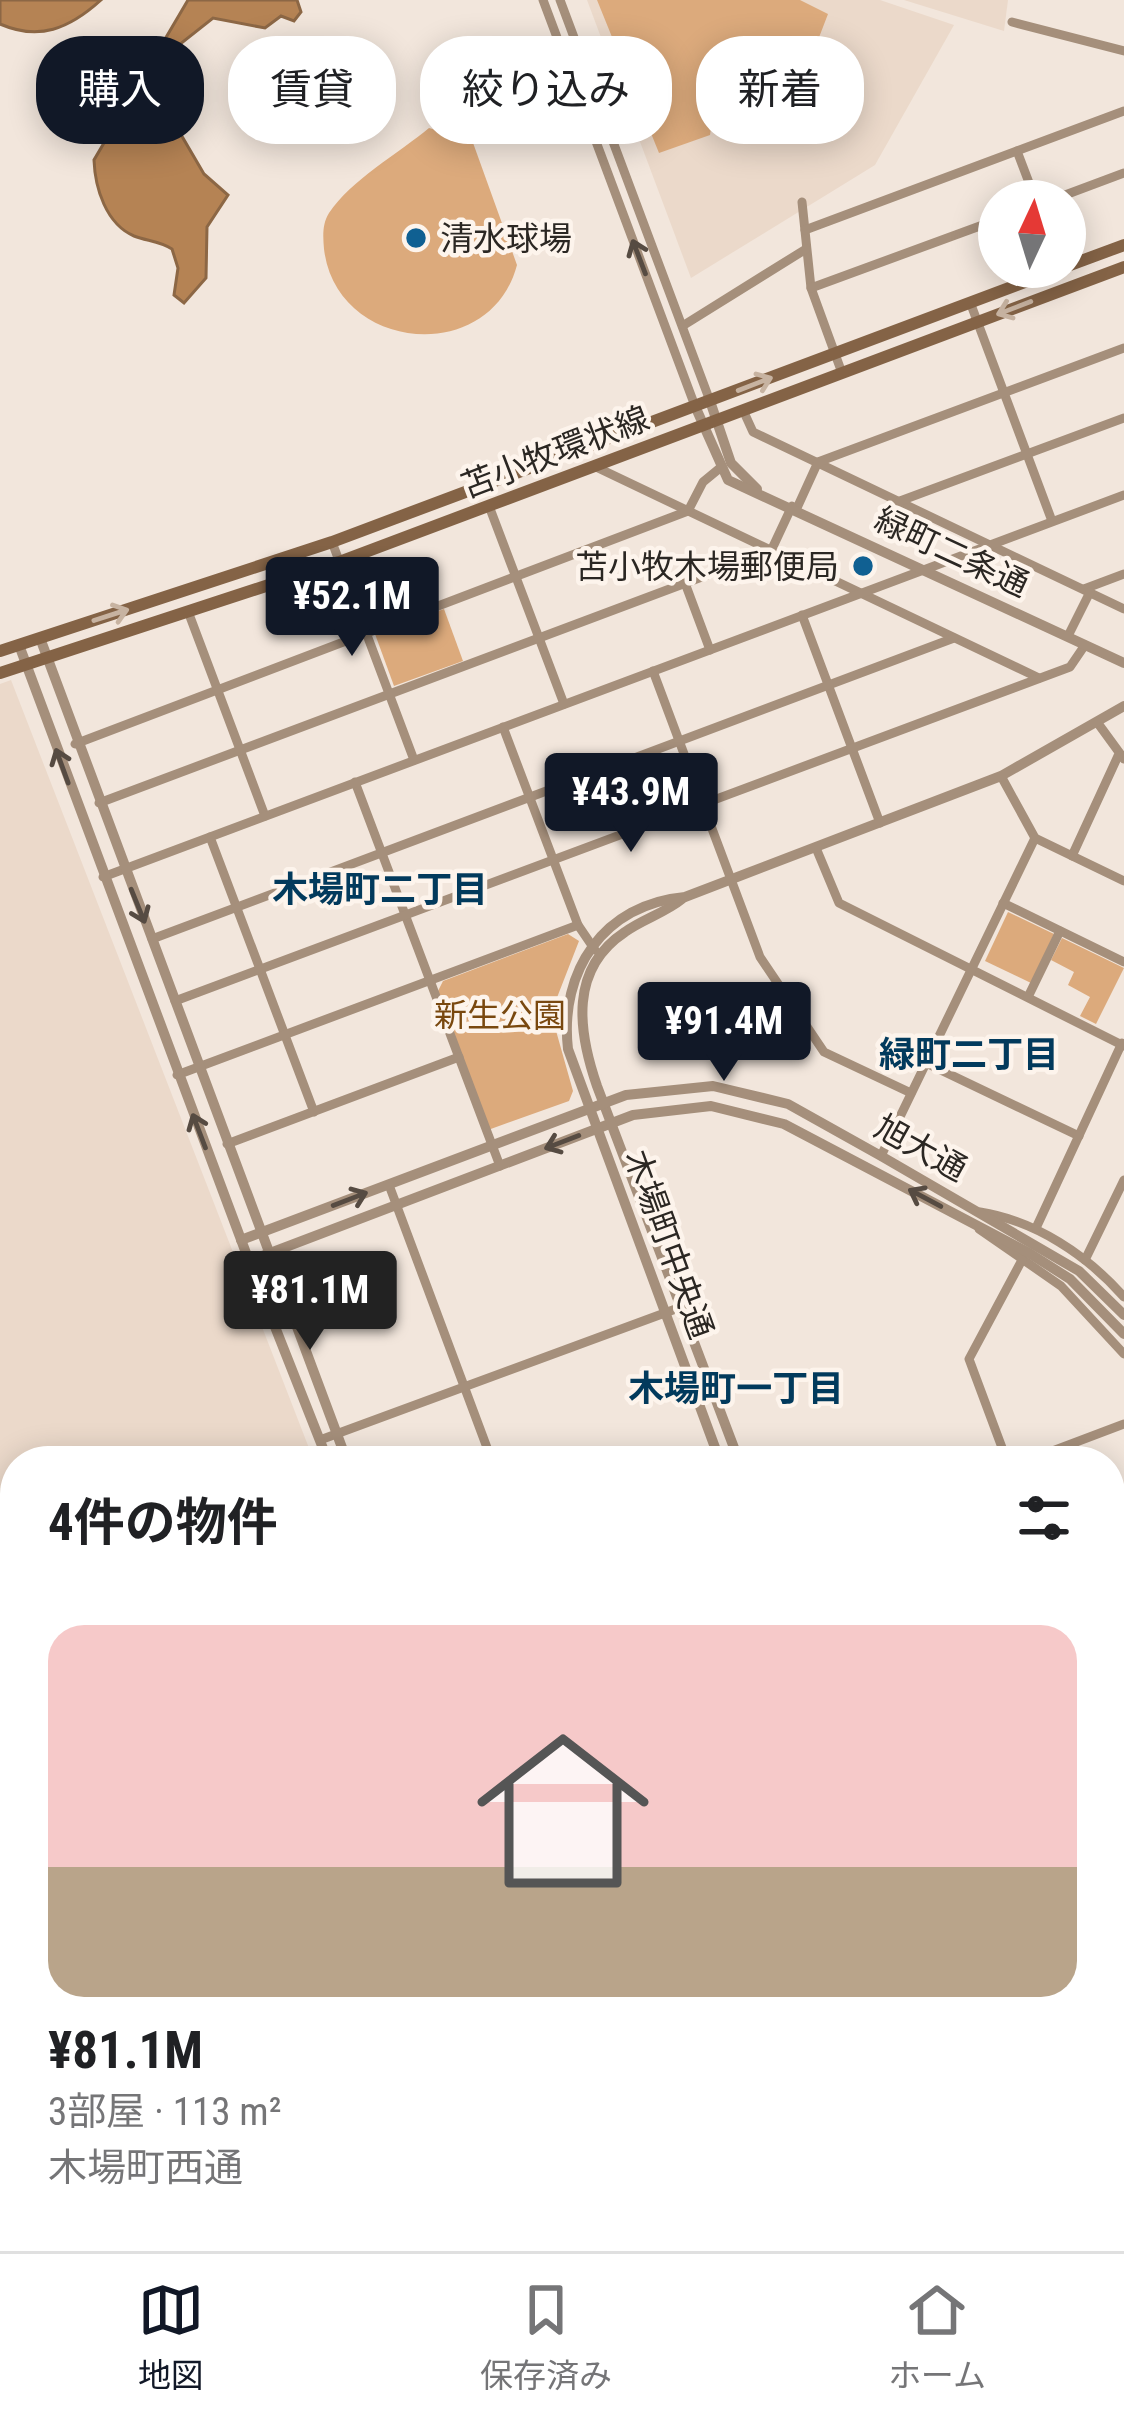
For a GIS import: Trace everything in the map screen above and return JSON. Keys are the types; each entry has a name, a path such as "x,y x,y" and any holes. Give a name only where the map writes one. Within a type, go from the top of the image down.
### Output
{"main road":[{"name":"苫小牧環状線","path":"1086,258 1124,244"},
{"name":"苫小牧環状線","path":"0,673 340,562 1124,267"},
{"name":"苫小牧環状線","path":"0,650 332,542 1007,288"}],"street":[{"path":"543,0 695,406"},
{"path":"560,0 710,400"},
{"path":"1012,22 1124,51"},
{"path":"805,230 1124,111"},
{"path":"1017,151 1028,180"},
{"path":"1086,187 1124,172"},
{"path":"802,202 811,288 842,373"},
{"path":"811,288 978,228"},
{"path":"684,325 806,249"},
{"path":"970,302 1052,521"},
{"path":"99,802 771,551 818,462 1124,348"},
{"name":"緑町二条通","path":"710,400 708,423 720,468 739,487 757,489 1124,663"},
{"name":"緑町二条通","path":"695,406 731,463 757,489"},
{"path":"743,410 753,432 1124,609"},
{"path":"900,501 1124,418"},
{"path":"596,467 1040,678"},
{"path":"75,744 688,511 704,482 720,468"},
{"path":"103,877 1124,494"},
{"path":"489,506 564,704"},
{"path":"332,542 414,760"},
{"path":"1068,637 1087,591 1124,574"},
{"path":"685,584 710,650"},
{"path":"189,614 265,816"},
{"path":"802,615 880,823"},
{"path":"40,638 75,744 341,1446"},
{"path":"152,939 954,638"},
{"path":"19,645 177,1075 322,1446"},
{"path":"176,1001 1070,667 1085,645"},
{"path":"653,671 760,957 824,1052 911,1093"},
{"path":"503,727 578,925 595,950 685,897 1001,776 1124,706"},
{"path":"1072,856 1121,758 1097,722"},
{"path":"1001,776 1035,838 1124,881"},
{"path":"355,782 500,1166"},
{"path":"210,837 314,1112"},
{"path":"880,1156 1035,838"},
{"path":"816,848 839,903 1123,1043 1036,1228"},
{"path":"1003,903 1124,962"},
{"path":"177,1075 578,925"},
{"path":"1028,997 1060,931"},
{"name":"木場町中央通","path":"595,950 579,1022 604,1103 733,1446"},
{"name":"木場町中央通","path":"595,950 577,971 565,1024 597,1128 715,1446"},
{"path":"227,1144 459,1058"},
{"path":"926,1063 1079,1136"},
{"name":"旭大通","path":"241,1240 604,1103 673,1086 745,1090 788,1104 980,1211 1079,1271 1124,1315"},
{"name":"旭大通","path":"249,1261 612,1123 678,1106 742,1110 784,1124 1070,1279 1124,1334"},
{"path":"1085,1260 1124,1180"},
{"path":"389,1185 487,1446"},
{"path":"980,1211 1036,1228 1085,1260 1123,1293"},
{"path":"974,1224 1061,1286 1124,1354"},
{"path":"1001,1446 968,1359 1022,1260"},
{"path":"320,1440 681,1307"},
{"path":"1065,1446 1124,1424"}],"shaded area":[{"path":"0,0 101,0 65,25 28,32 0,24"},
{"path":"188,0 297,0 301,12 294,21 281,16 265,28 213,18 190,36 167,36"},
{"path":"587,0 880,0 954,25 875,165 691,278 641,144 672,144 672,36 600,36"},
{"path":"904,0 1008,0 1004,31"},
{"path":"103,144 186,144 204,174 228,195 207,227 206,278 184,303 174,295 178,268 172,249 134,236 116,223 100,193 94,160"},
{"path":"11,680 308,1446 0,1446 0,684"}],"green space":[{"path":"597,0 800,0 828,14 820,36 696,36 696,140 659,153 655,144 672,144 672,36 612,36"},
{"name":"清水球場","path":"420,135 420,144 473,144 517,265 501,298 477,320 447,332 415,334 383,326 355,309 335,283 324,249 325,222 350,189"},
{"path":"444,609 463,661 394,686 375,634"},
{"path":"1008,912 1054,934 1031,983 985,961"},
{"name":"新生公園","path":"568,934 579,941 551,1013 573,1091 569,1101 488,1130 437,993 443,981"},
{"path":"1062,938 1124,968 1096,1024 1080,1016 1090,997 1068,985 1074,972 1051,960"}],"place":[{"name":"清水球場","path":"416,238"},
{"name":"苫小牧木場郵便局","path":"863,566"}],"district":[{"name":"木場町二丁目","path":"380,890"},
{"name":"緑町二丁目","path":"969,1055"},
{"name":"木場町一丁目","path":"736,1389"}]}
